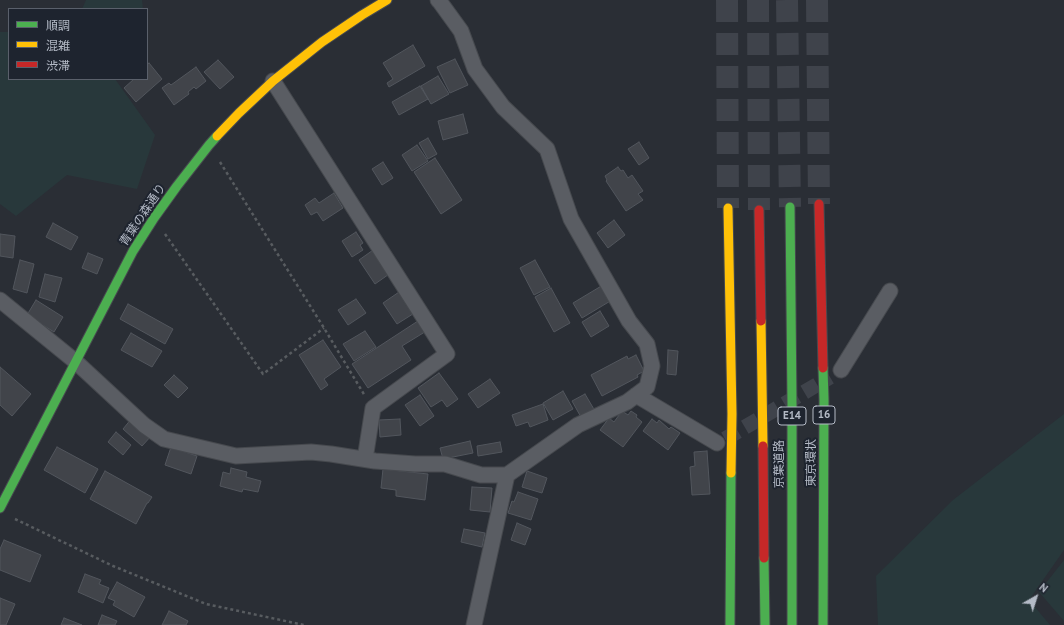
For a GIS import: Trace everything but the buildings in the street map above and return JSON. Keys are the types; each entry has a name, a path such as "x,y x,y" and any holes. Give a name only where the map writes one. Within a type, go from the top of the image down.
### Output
{"main road":[{"name":"青葉の森通り","path":"0,508 133,251 154,218 209,145 239,113 273,81 322,42 387,0"},
{"name":"東京環状","path":"819,204 824,400 823,625"},
{"name":"京葉道路","path":"790,207 792,625"},
{"path":"728,208 732,414 730,625"},
{"name":"京葉道路","path":"759,210 765,625"}],"street":[{"path":"0,300 76,362 144,425 164,439 236,456 311,452 375,461 415,464 445,464 481,475 507,475 578,425 627,402 647,387 652,366 647,344 629,321 571,219 547,149 503,107 475,69 461,31 438,0"},
{"path":"273,81 447,354 373,408 365,459"},
{"path":"841,370 890,291"},
{"path":"636,395 717,444"},
{"path":"474,625 507,475"}],"path":[{"path":"209,145 373,408"},
{"path":"154,218 263,374 324,328"},
{"path":"14,519 113,566 206,604 304,625"}],"shaded area":[{"path":"86,0 142,0 143,8 82,8"},
{"path":"0,32 8,32 8,80 116,80 155,135 137,189 67,175 16,216 0,204"},
{"path":"1064,414 1064,550 1029,600 1050,625 878,625 876,576 953,500"},
{"path":"1064,560 1064,621 1039,592"}],"tunnel":[{"path":"727,0 728,208"},
{"path":"758,0 759,210"},
{"path":"787,0 790,207"},
{"path":"817,0 819,204"},
{"path":"725,439 830,377"}],"traffic: fast":[{"path":"0,508 133,251 177,186 217,136"},
{"path":"790,207 792,625"},
{"path":"823,368 823,625"},
{"path":"730,625 731,473"},
{"path":"764,558 765,625"}],"traffic: slow":[{"path":"217,136 273,81 322,42 387,0"},
{"path":"728,208 732,414 731,473"},
{"path":"761,321 763,446"}],"traffic: jam":[{"path":"819,204 823,368"},
{"path":"759,210 761,321"},
{"path":"763,446 764,558"}]}
